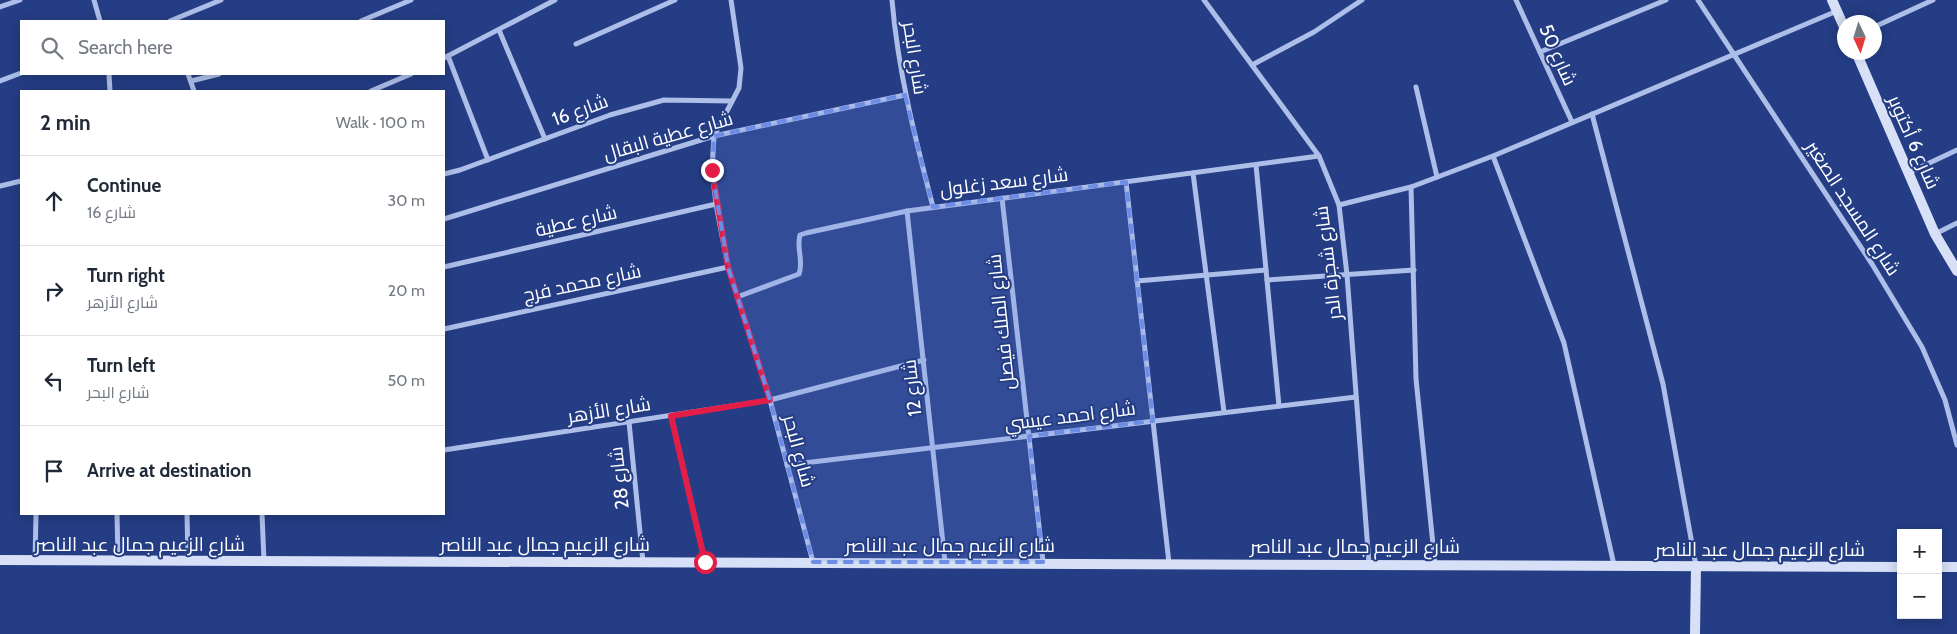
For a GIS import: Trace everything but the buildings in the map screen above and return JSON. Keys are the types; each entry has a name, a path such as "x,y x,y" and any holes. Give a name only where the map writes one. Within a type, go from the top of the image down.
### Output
{"street":[{"path":"0,7 20,0"},
{"path":"94,0 100,20"},
{"path":"172,20 221,0"},
{"path":"363,20 411,0"},
{"path":"488,160 446,57 555,0"},
{"path":"576,44 674,0"},
{"name":"شارع البحر","path":"731,0 741,68 739,88 714,136 712,170 716,204 728,267 770,400 813,562"},
{"name":"شارع البحر","path":"892,0 896,43 905,95 933,207"},
{"name":"شارع شجرة الدر","path":"1204,0 1319,156 1338,206 1347,275 1369,564"},
{"path":"1252,65 1314,32 1362,0"},
{"name":"شارع 50","path":"1518,0 1572,122"},
{"path":"1540,52 1666,0"},
{"name":"شارع المسجد الصغير","path":"1698,0 1872,264 1922,347 1945,400 1957,445"},
{"path":"1832,0 1839,15"},
{"path":"1882,23 1933,0"},
{"path":"1338,206 1411,188 1493,156 1837,11"},
{"path":"499,30 545,139"},
{"name":"شارع 6 أكتوبر","path":"1859,60 1935,234 1957,271"},
{"path":"0,81 20,73"},
{"path":"109,75 110,90"},
{"path":"188,75 194,90"},
{"path":"191,81 215,75"},
{"path":"374,90 408,75"},
{"path":"388,85 390,90"},
{"path":"1416,87 1437,177"},
{"name":"شارع عطية البقال","path":"445,219 499,204 714,136 905,95"},
{"name":"شارع 16","path":"445,174 488,160 610,115 664,100 732,100"},
{"path":"1592,114 1663,384 1696,566 1695,634"},
{"path":"1908,173 1957,150"},
{"name":"شارع سعد زغلول","path":"737,297 799,274 802,267 798,243 800,235 806,233 933,207 1319,156"},
{"path":"1493,156 1564,343 1614,565"},
{"path":"1256,164 1279,406"},
{"path":"1193,173 1224,412"},
{"path":"0,186 20,181"},
{"path":"1126,182 1169,563"},
{"path":"1411,188 1416,379 1435,564"},
{"name":"شارع الملك فيصل","path":"1002,198 1043,562"},
{"name":"شارع عطية","path":"445,267 716,204"},
{"name":"شارع 12","path":"907,211 945,562"},
{"path":"1935,234 1957,223"},
{"name":"شارع محمد فرج","path":"445,329 728,267"},
{"path":"1137,281 1266,270"},
{"path":"1267,280 1414,270"},
{"name":"شارع الأزهر","path":"445,450 770,400 924,360"},
{"name":"شارع احمد عيسي","path":"787,465 1356,397"},
{"path":"671,416 705,562"},
{"name":"شارع 28","path":"629,422 643,562"},
{"path":"35,561 36,515"},
{"path":"117,515 118,562"},
{"path":"187,515 188,562"},
{"path":"262,515 264,562"},
{"name":"شارع الزعيم جمال عبد الناصر","path":"0,560 118,562 1043,562 1897,567"},
{"path":"1942,567 1957,567"}],"highlighted area":[{"path":"905,95 933,207 1126,182 1153,421 1029,436 1043,562 813,562 770,400 728,267 712,170 714,136"}],"route":[{"path":"705,562 671,416 770,400 728,267 716,204 712,170"}]}
